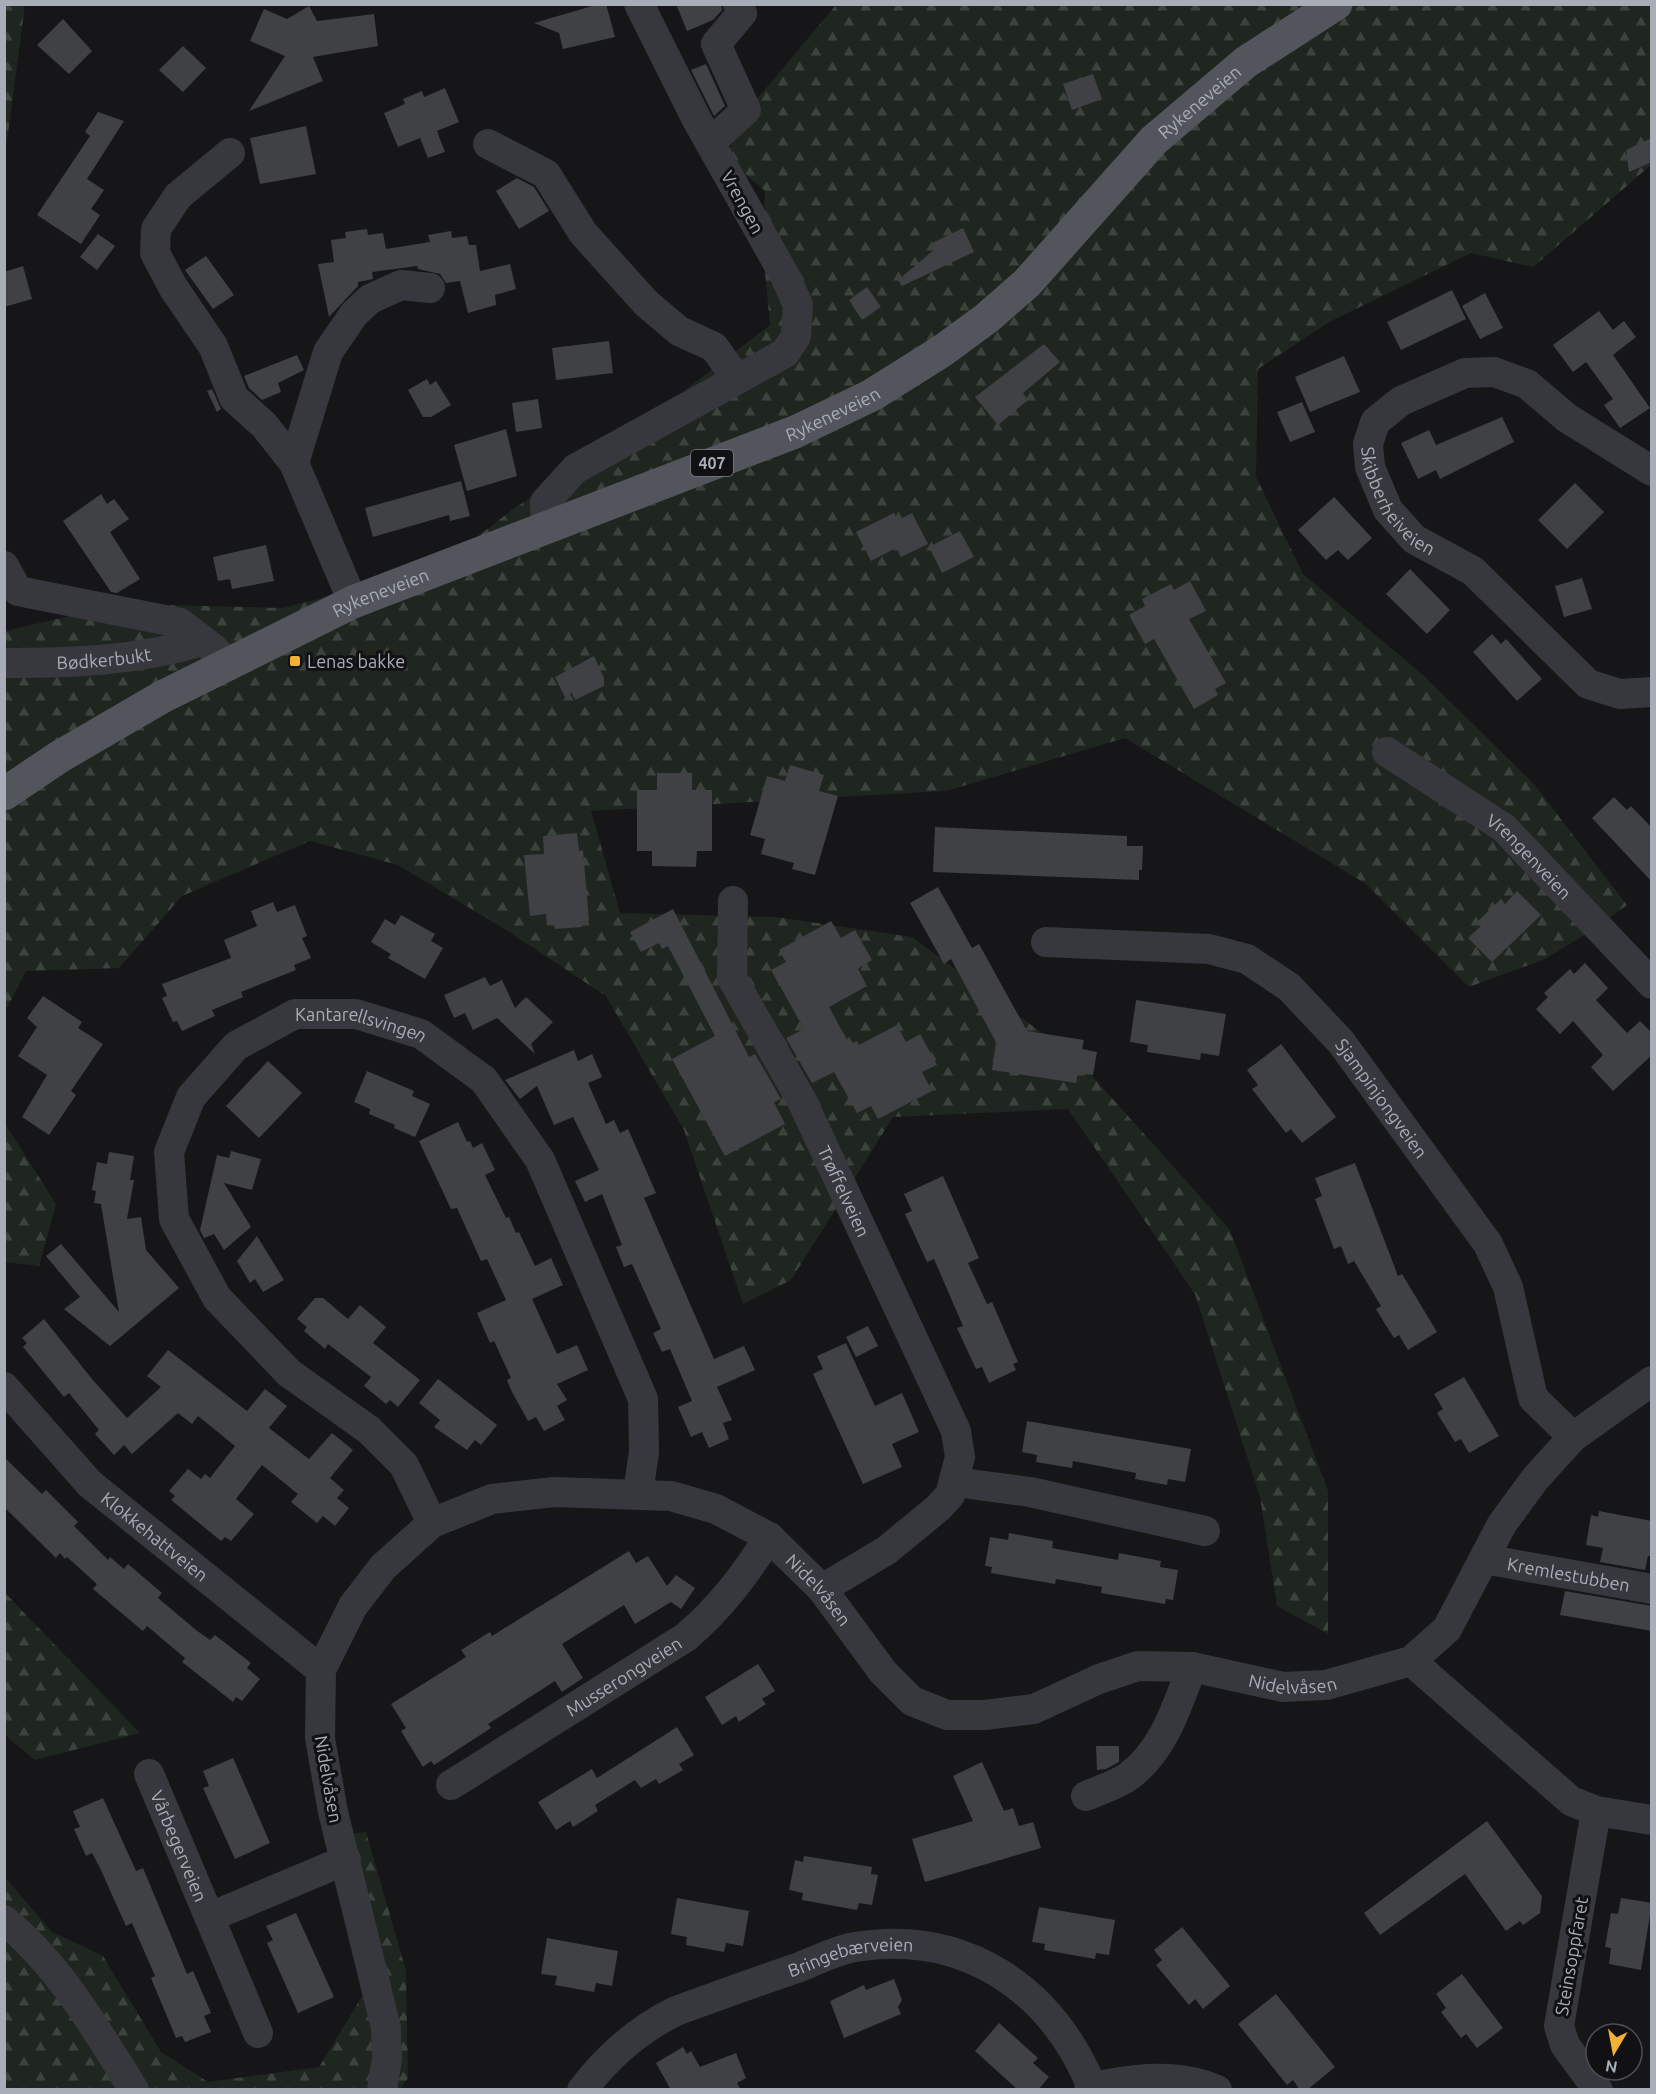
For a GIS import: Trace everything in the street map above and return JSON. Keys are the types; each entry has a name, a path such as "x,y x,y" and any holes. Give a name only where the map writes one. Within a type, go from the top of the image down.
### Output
{"main road":[{"name":"Rykeneveien","path":"4,794 70,751 227,664 353,602 795,432 872,395 942,351 987,318 1027,283 1154,140 1246,62 1336,4"}],"street":[{"name":"Vrengen","path":"546,526 545,502 575,469 785,353 796,336 798,305 785,276 710,143 639,4"},
{"path":"710,143 747,110 716,44 742,13 738,4"},
{"path":"488,144 546,174 583,233 646,303 679,332 714,347 737,379"},
{"path":"230,153 178,196 156,229 155,253 173,287 213,346 234,398 264,425 294,463 353,602"},
{"path":"294,463 328,352 354,314 370,299 401,285 430,288"},
{"name":"Skibberheiveien","path":"1652,471 1567,418 1527,384 1494,372 1465,374 1401,401 1375,422 1368,444 1370,467 1388,510 1414,539 1473,571 1588,684 1620,694 1652,692"},
{"path":"4,566 18,591 180,623 227,664"},
{"name":"Bødkerbukt","path":"4,663 84,663 172,651 202,641"},
{"name":"Vrengenveien","path":"1387,752 1504,828 1652,984"},
{"name":"Trøffelveien","path":"733,901 732,978 802,1101 956,1431 960,1457 950,1494 938,1508 895,1543 822,1589"},
{"name":"Sjampinjongveien","path":"1046,942 1209,949 1247,959 1288,987 1341,1042 1488,1244 1508,1287 1533,1398 1573,1437"},
{"name":"Kantarellsvingen","path":"432,1523 404,1466 369,1430 289,1373 217,1298 174,1219 169,1152 191,1098 236,1046 295,1014 356,1014 420,1034 484,1080 540,1160 643,1399 644,1452 638,1493"},
{"name":"Nidelvåsen","path":"382,2090 387,2059 386,2028 333,1812 320,1738 321,1670 353,1606 383,1567 432,1523 492,1499 554,1492 638,1493 671,1496 716,1509 769,1537 822,1589 883,1672 912,1701 947,1715 986,1715 1034,1710 1099,1679 1138,1666 1192,1667 1283,1687 1326,1685 1411,1661 1447,1629 1502,1524 1528,1488 1573,1437 1652,1381"},
{"name":"Klokkehattveien","path":"4,1387 90,1484 321,1670"},
{"path":"955,1482 1030,1492 1205,1531"},
{"name":"Musserongveien","path":"451,1785 686,1636 716,1610 747,1572 769,1537"},
{"name":"Kremlestubben","path":"1484,1559 1652,1589"},
{"path":"1411,1661 1571,1801 1596,1811 1652,1820"},
{"path":"1086,1796 1128,1776 1154,1750 1169,1726 1192,1667"},
{"name":"Vårbegerveien","path":"149,1774 258,2033"},
{"name":"Steinsoppfaret","path":"1596,1811 1558,2026 1565,2045 1598,2090"},
{"name":"Vårbegerveien","path":"210,1917 346,1860"},
{"path":"4,1920 26,1938 62,1979 134,2090"},
{"name":"Bringebærveien","path":"582,2090 604,2060 655,2021 676,2011 854,1947 899,1943 945,1948 1002,1973 1054,2018 1080,2057 1091,2088 1127,2080 1168,2078 1217,2090"}],"green space":[{"path":"4,5 25,5 5,156"},
{"path":"836,5 1651,5 1651,165 1533,267 1471,253 1331,321 1258,369 1256,477 1303,574 1423,675 1533,783 1627,905 1591,931 1545,959 1469,987 1366,884 1125,738 946,791 591,811 620,913 776,917 912,937 1076,1058 1230,1230 1328,1491 1328,1634 1277,1606 1260,1497 1195,1294 1068,1109 893,1117 791,1280 743,1304 684,1130 606,996 503,928 398,865 310,841 182,896 119,968 26,971 5,1012 5,631 122,604 282,608 434,570 512,510 645,421 770,325 763,251 765,191 726,157 746,112"},
{"path":"4,1122 56,1204 39,1266 5,1262"},
{"path":"4,1593 140,1733 35,1760 5,1735"},
{"path":"366,1832 406,1971 408,2078 399,2090 5,2089 4,1876 52,1932 103,1956 161,2052 208,2082 319,2067 375,1975 338,1836"}],"building":[{"path":"606,4 615,37 563,49 559,33 534,23"},
{"path":"676,4 721,4 722,10 713,20 687,31"},
{"path":"309,6 317,21 374,14 378,46 313,57 323,81 249,111 285,56 250,41 264,9 287,19"},
{"path":"63,19 92,51 69,74 37,45"},
{"path":"183,46 206,68 183,92 159,70"},
{"path":"706,64 725,106 714,116 691,70"},
{"path":"1093,74 1102,99 1072,110 1063,84"},
{"path":"445,88 459,122 437,131 445,152 428,158 420,138 398,147 384,113 405,104 403,99 422,91 424,97"},
{"path":"98,112 124,121 87,179 104,190 91,209 100,215 81,244 37,215 90,136 85,132"},
{"path":"306,126 316,174 260,184 250,138"},
{"path":"1652,138 1652,162 1629,172 1626,150"},
{"path":"517,178 534,187 549,211 519,229 496,191"},
{"path":"963,228 974,252 902,286 898,280 935,249 932,243"},
{"path":"367,229 368,235 383,233 386,249 430,242 428,235 451,231 452,238 467,236 469,245 476,245 480,271 510,264 516,289 495,295 496,305 468,313 460,281 446,283 440,274 418,269 417,266 372,272 373,279 358,282 358,286 329,317 318,264 334,262 331,240 346,238 345,232"},
{"path":"98,234 115,246 97,270 80,257"},
{"path":"206,256 234,295 213,309 185,270"},
{"path":"23,266 32,299 4,307 4,272"},
{"path":"867,287 881,307 862,320 849,300"},
{"path":"1452,290 1466,319 1401,350 1387,322"},
{"path":"1485,293 1503,328 1480,339 1462,306"},
{"path":"1599,311 1613,330 1624,321 1636,337 1613,355 1650,408 1620,428 1604,405 1613,399 1586,362 1573,372 1553,345"},
{"path":"609,341 613,373 556,380 552,348"},
{"path":"1044,344 1060,362 1023,393 1028,400 998,425 975,397"},
{"path":"297,355 304,370 278,383 281,392 262,400 249,388 244,376"},
{"path":"1344,356 1360,392 1310,412 1295,377"},
{"path":"427,379 430,385 436,381 451,405 431,417 423,417 408,390"},
{"path":"212,389 221,409 217,412 207,391"},
{"path":"538,399 542,428 516,432 512,403"},
{"path":"1302,402 1315,432 1290,442 1277,412"},
{"path":"1502,417 1514,442 1440,479 1436,470 1418,479 1401,443 1429,430 1436,445"},
{"path":"506,429 517,476 467,491 454,445"},
{"path":"461,481 470,516 450,521 449,515 373,537 365,508"},
{"path":"1575,483 1604,512 1567,549 1538,520"},
{"path":"101,494 107,504 114,499 129,519 110,532 140,579 117,593 111,592 63,521"},
{"path":"1334,497 1372,538 1348,560 1338,550 1326,560 1298,530"},
{"path":"894,513 898,520 912,513 928,544 901,557 896,548 871,561 856,532"},
{"path":"960,531 974,557 942,573 929,547"},
{"path":"266,545 274,581 232,589 230,579 218,581 213,557"},
{"path":"1410,569 1450,610 1427,634 1386,594"},
{"path":"1582,578 1592,609 1564,617 1555,586"},
{"path":"1190,581 1206,611 1189,619 1226,683 1215,689 1218,695 1194,709 1154,639 1145,644 1129,615 1145,606 1142,599 1171,584 1174,590"},
{"path":"1492,634 1501,644 1506,639 1542,679 1517,701 1473,652"},
{"path":"594,656 604,678 604,686 575,700 572,693 565,697 555,677"},
{"path":"790,765 824,775 819,791 838,796 815,875 792,869 794,863 761,854 765,839 750,835 767,776 785,781"},
{"path":"657,773 692,773 692,790 712,790 712,851 697,851 696,867 652,866 652,851 637,851 637,790 657,790"},
{"path":"1614,797 1627,810 1631,806 1652,828 1652,882 1592,818"},
{"path":"935,827 1127,836 1127,846 1143,846 1142,870 1139,870 1139,880 933,872"},
{"path":"577,833 579,851 583,850 589,921 581,922 582,927 555,929 554,924 547,925 546,914 530,916 524,855 544,854 543,836"},
{"path":"938,887 972,948 979,944 1027,1031 1084,1040 1082,1049 1097,1052 1093,1075 1078,1073 1076,1083 992,1070 996,1042 951,959 944,964 910,903"},
{"path":"1517,891 1541,915 1492,962 1468,938 1481,926 1477,922 1501,899 1505,904"},
{"path":"273,902 277,912 295,905 307,936 302,938 311,958 294,965 296,970 241,992 243,997 212,1010 215,1016 182,1031 177,1021 173,1022 162,998 167,996 162,984 231,958 224,940 257,926 251,911"},
{"path":"673,909 749,1057 755,1054 781,1099 774,1102 785,1124 725,1156 672,1059 715,1036 668,946 662,949 659,943 641,952 630,932"},
{"path":"401,915 435,934 431,941 443,948 425,979 388,958 391,954 371,942 385,919 395,925"},
{"path":"831,921 841,938 855,930 872,960 858,969 867,986 829,1007 850,1045 857,1041 859,1045 897,1025 906,1042 920,1034 937,1065 922,1072 932,1091 878,1119 871,1106 857,1113 834,1072 812,1083 786,1038 804,1029 771,970 786,962 779,950"},
{"path":"1585,963 1608,988 1596,1000 1627,1033 1640,1021 1652,1033 1652,1055 1613,1091 1591,1067 1603,1055 1573,1021 1560,1034 1536,1009 1548,997 1544,993 1570,969 1574,974"},
{"path":"485,977 490,986 502,980 515,1008 526,997 553,1022 531,1044 535,1054 497,1018 473,1030 465,1013 454,1018 444,995"},
{"path":"43,996 82,1022 78,1028 103,1044 71,1091 76,1095 49,1135 22,1117 47,1075 18,1056 37,1027 27,1018"},
{"path":"1136,1000 1226,1014 1219,1056 1201,1053 1200,1060 1147,1052 1148,1045 1130,1042"},
{"path":"1281,1044 1336,1117 1302,1143 1291,1129 1286,1133 1252,1089 1258,1085 1247,1070"},
{"path":"574,1050 578,1061 592,1054 602,1077 588,1083 606,1124 614,1120 620,1133 628,1129 629,1131 656,1193 644,1198 714,1359 744,1346 755,1370 717,1387 732,1420 723,1423 729,1439 709,1448 702,1432 691,1437 678,1407 692,1401 670,1349 662,1352 653,1333 661,1329 632,1264 624,1267 616,1247 622,1245 602,1194 585,1202 575,1181 599,1170 573,1117 554,1125 537,1086 520,1099 505,1080"},
{"path":"268,1061 302,1093 259,1138 226,1106"},
{"path":"367,1071 414,1091 412,1096 430,1104 415,1137 369,1114 370,1109 354,1102"},
{"path":"458,1122 467,1142 470,1141 473,1148 482,1143 495,1170 485,1175 506,1218 509,1217 516,1233 519,1232 535,1266 551,1258 563,1285 532,1299 557,1354 577,1345 588,1370 557,1384 567,1400 557,1406 565,1420 544,1431 536,1417 528,1421 512,1392 507,1380 511,1378 494,1341 490,1343 477,1313 506,1300 487,1259 481,1261 457,1208 451,1209 419,1141"},
{"path":"231,1151 261,1159 252,1190 224,1183 251,1227 224,1250 214,1234 204,1238 200,1230 217,1155 229,1158"},
{"path":"109,1152 134,1156 130,1180 134,1180 127,1219 141,1217 146,1250 179,1288 110,1346 64,1309 80,1297 46,1256 61,1244 119,1312 101,1204 94,1203 96,1191 92,1190 97,1162 107,1164"},
{"path":"1355,1163 1398,1276 1402,1274 1437,1332 1408,1350 1399,1335 1394,1338 1385,1324 1376,1309 1381,1306 1354,1261 1348,1264 1341,1246 1334,1249 1315,1199 1322,1196 1315,1178"},
{"path":"943,1176 979,1258 968,1263 987,1304 992,1302 1018,1362 1013,1364 1016,1370 989,1383 982,1367 976,1369 957,1328 963,1326 934,1259 927,1262 905,1214 912,1211 904,1194"},
{"path":"257,1236 284,1280 263,1292 255,1279 250,1283 237,1261"},
{"path":"315,1298 323,1298 348,1319 360,1305 386,1327 373,1343 420,1380 398,1407 390,1400 386,1404 364,1386 371,1377 328,1344 325,1349 304,1331 307,1327 297,1319"},
{"path":"44,1319 127,1418 161,1387 147,1376 168,1350 247,1411 265,1389 287,1406 269,1428 309,1459 332,1433 353,1450 330,1478 344,1490 337,1498 349,1508 335,1526 323,1516 317,1523 291,1502 298,1494 262,1465 236,1499 254,1514 231,1541 225,1537 221,1541 171,1500 175,1496 169,1491 188,1469 201,1479 205,1474 210,1478 235,1446 198,1416 192,1424 178,1413 132,1454 124,1445 114,1455 95,1434 99,1430 69,1393 64,1397 23,1347 27,1343 22,1338"},
{"path":"868,1326 878,1346 856,1357 846,1337"},
{"path":"846,1343 875,1406 902,1393 919,1432 892,1444 902,1467 863,1484 813,1374 823,1369 817,1356"},
{"path":"1464,1377 1499,1436 1469,1453 1461,1439 1455,1442 1437,1413 1443,1409 1434,1394"},
{"path":"438,1379 497,1425 481,1445 475,1440 467,1450 434,1427 440,1420 419,1403"},
{"path":"1027,1421 1191,1449 1185,1482 1168,1479 1167,1485 1135,1479 1136,1473 1073,1461 1072,1468 1036,1462 1037,1455 1022,1452"},
{"path":"4,1457 42,1494 46,1490 78,1522 74,1526 108,1560 110,1557 124,1569 128,1564 162,1593 158,1598 196,1630 210,1640 215,1635 251,1663 247,1668 260,1679 242,1701 236,1697 233,1702 182,1662 185,1658 147,1626 143,1631 93,1589 97,1584 67,1557 65,1559 60,1553 56,1558 4,1507"},
{"path":"1599,1511 1652,1521 1652,1556 1648,1556 1645,1570 1600,1562 1603,1548 1586,1545 1591,1515 1598,1517"},
{"path":"1009,1533 1053,1541 1052,1548 1118,1560 1119,1553 1161,1561 1160,1567 1178,1570 1173,1600 1166,1599 1165,1604 1101,1593 1102,1587 1056,1579 1055,1584 991,1573 992,1567 985,1566 990,1537 1008,1540"},
{"path":"629,1551 636,1563 648,1556 667,1586 676,1575 695,1588 681,1609 671,1602 635,1624 624,1605 562,1644 583,1678 562,1692 555,1681 488,1724 491,1728 434,1765 431,1761 423,1767 401,1731 406,1728 391,1704 466,1657 461,1650 490,1632 492,1636"},
{"path":"1565,1591 1652,1606 1652,1631 1560,1615"},
{"path":"758,1664 775,1691 762,1699 766,1704 739,1722 736,1716 722,1725 705,1697"},
{"path":"677,1727 694,1755 679,1764 683,1770 659,1784 656,1779 641,1788 635,1780 595,1805 598,1811 573,1827 570,1821 556,1830 538,1802 592,1769 597,1778"},
{"path":"1096,1746 1119,1746 1119,1762 1106,1769 1097,1770"},
{"path":"233,1758 270,1843 235,1859 203,1788 209,1786 203,1771"},
{"path":"982,1762 1004,1811 1013,1808 1019,1826 1033,1822 1041,1848 925,1882 912,1839 973,1821 953,1776"},
{"path":"103,1798 136,1871 143,1868 187,1974 193,1971 211,2013 204,2016 211,2032 185,2042 182,2036 176,2038 151,1978 155,1976 132,1923 126,1926 92,1853 86,1856 74,1829 80,1827 73,1811"},
{"path":"1487,1821 1542,1896 1540,1913 1523,1925 1520,1921 1506,1931 1465,1874 1380,1935 1364,1913"},
{"path":"804,1856 872,1867 871,1874 878,1875 872,1905 859,1903 857,1910 802,1900 803,1893 789,1890 795,1860 803,1862"},
{"path":"677,1898 749,1911 743,1946 726,1943 724,1952 686,1945 687,1937 671,1934"},
{"path":"1621,1898 1652,1903 1641,1970 1609,1964 1611,1948 1605,1947 1611,1913 1618,1914"},
{"path":"1039,1907 1115,1920 1109,1955 1096,1953 1095,1959 1044,1950 1045,1944 1032,1942"},
{"path":"296,1913 334,1997 298,2013 267,1943 273,1940 266,1926"},
{"path":"1182,1927 1230,1986 1203,2009 1195,1999 1189,2005 1156,1965 1162,1960 1154,1950"},
{"path":"547,1938 618,1951 612,1986 596,1983 594,1992 555,1985 557,1976 541,1974"},
{"path":"1462,1974 1503,2028 1477,2048 1466,2034 1461,2038 1441,2012 1446,2008 1436,1994"},
{"path":"894,1979 902,2000 898,2007 901,2014 844,2038 830,2001 864,1985 866,1990"},
{"path":"1276,1994 1335,2067 1307,2090 1300,2090 1293,2080 1287,2085 1238,2024"},
{"path":"999,2023 1038,2058 1033,2063 1049,2077 1038,2090 1018,2090 975,2051"},
{"path":"683,2047 687,2054 691,2051 700,2067 736,2053 746,2078 737,2083 741,2090 671,2090 656,2063"}],"place":[{"name":"Lenas bakke","path":"295,661"}]}
